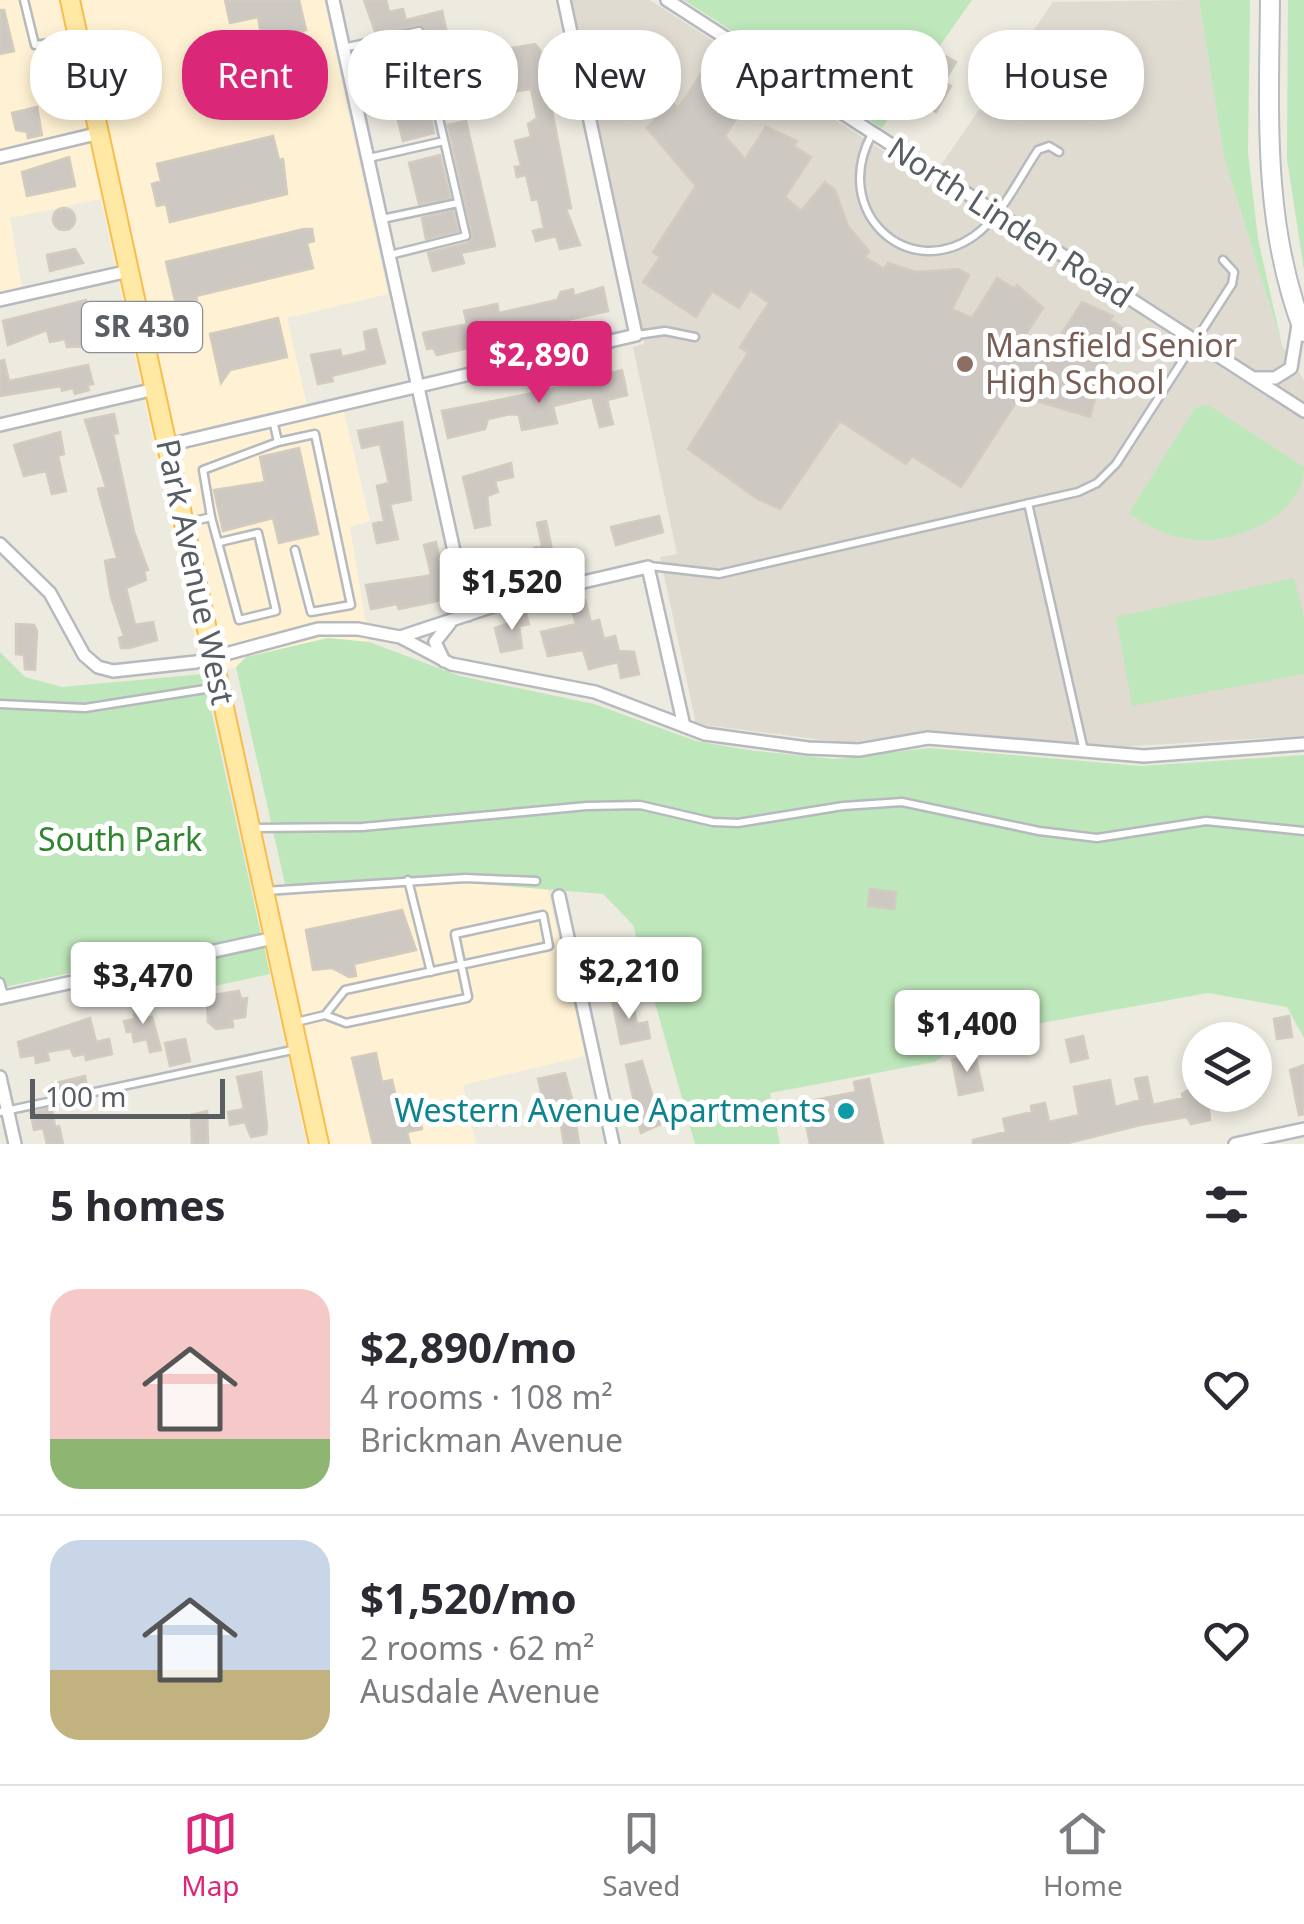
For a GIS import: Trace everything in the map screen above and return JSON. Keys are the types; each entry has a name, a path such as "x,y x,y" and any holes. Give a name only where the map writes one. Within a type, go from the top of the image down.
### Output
{"main road":[{"name":"Park Avenue West","path":"70,0 77,30"},
{"path":"1270,0 1270,183 1278,244 1301,324"},
{"name":"Park Avenue West","path":"97,120 318,1144"}],"street":[{"path":"333,0 348,71"},
{"path":"168,445 636,335 564,0"},
{"name":"North Linden Road","path":"668,0 1304,410"},
{"path":"359,120 418,386 461,617"},
{"path":"0,157 100,134"},
{"path":"0,300 129,270"},
{"path":"1252,378 1275,378 1290,368 1296,360 1301,324"},
{"path":"0,425 155,389"},
{"path":"0,544 50,593 84,655 98,667 139,669 196,662 212,654 318,629 375,630 400,637 444,661 578,687 717,736 823,750 859,750 928,738 1162,756 1304,744"},
{"path":"400,637 648,566 684,726"},
{"path":"444,661 437,649 437,635 461,617"},
{"path":"558,896 613,1144"},
{"path":"2,997 274,938"},
{"path":"0,1077 4,1111 15,1144"},
{"path":"1234,1144 1304,1129"}],"lane":[{"path":"24,0 32,30"},
{"path":"343,48 348,47"},
{"path":"389,255 466,236 439,120"},
{"path":"872,133 859,160 858,188 875,223 896,240 922,250 951,248 977,234 997,213 1038,150 1049,146 1059,152"},
{"path":"368,158 444,142"},
{"path":"381,219 458,202"},
{"path":"648,566 719,574 1078,492 1107,475 1232,284 1234,272 1222,260"},
{"path":"636,335 665,332 694,337"},
{"path":"273,420 278,442"},
{"path":"220,542 258,533 276,610 239,620 212,517 203,470 278,442 316,434 351,605 311,612"},
{"path":"1028,503 1085,753"},
{"path":"184,524 212,517"},
{"path":"294,550 318,629"},
{"path":"0,704 85,708 220,687"},
{"path":"249,828 362,827 640,805 713,822 738,823 843,806 902,802 1069,836 1126,836 1225,821 1304,831"},
{"path":"263,892 408,880 536,881"},
{"path":"408,880 431,972"},
{"path":"292,1023 325,1016 346,1023 466,998 461,966 456,932 543,914 550,946 461,966 345,990 325,1016"},
{"path":"0,982 2,997"},
{"path":"4,1111 298,1049"}],"shaded area":[{"path":"0,0 324,0 388,294 287,318 309,414 343,408 370,521 350,527 369,642 327,638 246,657 236,667 203,674 101,199 10,218 23,294 0,300"},
{"name":"Mansfield Senior High School","path":"572,0 650,0 701,33 701,120 836,120 930,181 972,120 1144,120 1144,30 1034,30 1053,2 1199,0 1224,157 1282,345 1304,380 1304,736 1116,747 929,730 848,743 696,724 660,557 677,554 633,347 644,344 597,120 681,120 681,30 578,30"},
{"path":"469,883 547,887 585,1056 463,1085 476,1144 307,1144 254,901 331,889"}],"green space":[{"path":"684,0 972,0 948,34 948,30 730,30"},
{"path":"1199,0 1250,0 1248,152 1258,239 1282,345 1224,157"},
{"path":"1288,0 1304,0 1304,270 1287,159"},
{"path":"870,120 888,120 882,128"},
{"path":"1208,405 1304,467 1293,499 1266,523 1230,537 1186,539 1160,531 1129,513 1195,408"},
{"path":"1294,578 1304,617 1304,674 1132,706 1116,617"},
{"path":"328,638 369,642 460,676 594,704 696,741 748,750 834,759 930,748 1141,766 1304,755 1304,1038 1287,1007 1208,993 969,1036 935,1062 770,1093 780,1144 695,1144 633,925 603,894 469,883 287,893 236,667 246,657"},
{"name":"South Park","path":"0,652 25,677 62,687 203,674 270,974 141,1002 130,960 0,988"}],"building":[{"path":"225,0 299,0 306,30 260,30 258,17 230,23"},
{"path":"364,0 386,0 389,12 403,9 406,20 442,11 446,30 423,30 420,24 375,30"},
{"path":"0,10 4,10 14,51 0,54"},
{"path":"535,44 538,48 538,120 554,120 571,208 566,209 580,245 560,249 556,236 536,241 533,231 544,228 538,199 532,200 526,175 517,177 515,167 521,166 515,141 531,137 528,124 537,118 531,89 518,91 518,47"},
{"path":"948,58 956,62 948,75"},
{"path":"701,74 701,120 735,120 725,136 745,159 766,127 797,141 794,146 811,157 785,197 801,211 825,182 835,190 848,226 869,251 865,257 884,269 888,263 916,272 958,269 969,275 952,309 972,318 997,278 1015,289 1017,285 1043,308 1023,339 1052,349 1082,302 1113,316 1110,320 1127,331 1096,380 1105,383 1101,397 1096,395 1090,417 1020,396 961,487 912,456 906,464 840,421 780,509 756,498 688,449 748,353 740,347 769,303 750,290 739,308 712,291 696,317 643,282 660,257 653,252 696,186 647,128 654,120 681,120 681,104"},
{"path":"30,109 30,120 39,120 42,135 28,138 27,132 16,130 12,113"},
{"path":"398,120 431,120 434,133 403,141"},
{"path":"466,121 495,246 461,253 464,263 433,271 428,253 468,243 473,237 448,125"},
{"path":"273,136 279,160 283,159 287,194 170,222 166,204 157,206 152,184 161,181 157,164"},
{"path":"440,155 450,198 419,204 409,163"},
{"path":"69,157 75,186 27,196 22,172"},
{"path":"64,208 72,211 72,227 64,230 56,227 53,219 56,211"},
{"path":"453,211 458,231 426,239 422,218"},
{"path":"312,229 314,241 307,243 313,268 196,296 197,300 175,300 166,262"},
{"path":"75,249 83,263 50,271 47,255"},
{"path":"603,287 608,311 525,329 526,335 437,355 433,348 427,349 423,333 467,324 464,311 497,304 499,313 557,300 561,292 573,289 574,296"},
{"path":"86,300 88,312 82,313 87,336 93,334 96,346 67,347 65,339 50,342 47,330 8,345 3,321"},
{"path":"278,318 287,357 230,370 221,383 210,334"},
{"path":"376,329 385,363 331,376 333,381 318,384 311,355 340,350 342,357 367,351 364,332"},
{"path":"4,360 9,381 88,365 93,384 87,385 89,390 75,394 73,388 62,391 61,386 0,396 0,361"},
{"path":"622,370 627,395 607,400 613,424 600,427 592,397 553,406 557,423 522,430 519,415 511,414 488,419 485,429 448,438 442,411 544,391"},
{"path":"114,414 118,433 113,434 134,532 148,570 144,571 146,580 126,588 135,625 153,622 157,640 129,648 121,648 119,638 124,636 111,597 105,561 117,558 98,489 106,487 85,420"},
{"path":"402,422 411,500 390,504 398,539 377,543 373,524 384,521 377,486 389,483 380,444 362,448 358,431"},
{"path":"60,432 64,454 58,456 66,491 52,494 46,471 24,476 14,445"},
{"path":"299,448 318,534 279,543 273,518 223,531 214,490 265,482 260,457"},
{"path":"511,463 513,477 495,481 498,492 487,496 490,525 475,528 463,477"},
{"path":"659,516 663,532 616,545 611,527"},
{"path":"546,521 555,565 540,568 534,548 542,546 537,523"},
{"path":"436,542 447,599 399,609 397,604 371,609 366,585 431,574 424,545"},
{"path":"492,556 493,560 500,558 504,574 474,578 471,565 475,559"},
{"path":"585,600 591,622 599,620 604,639 615,636 619,651 634,652 639,674 621,678 618,662 589,669 583,650 548,656 541,632 576,624 570,604"},
{"path":"525,610 529,624 519,626 522,648 501,652 495,628 514,621 512,614"},
{"path":"16,624 34,625 37,631 35,670 25,669 24,655 16,654"},
{"path":"870,889 896,892 894,909 868,906"},
{"path":"402,910 416,950 354,964 356,976 349,977 332,968 313,970 306,930"},
{"path":"239,991 241,999 247,998 245,1017 232,1019 233,1027 216,1029 208,1022 207,1000"},
{"path":"631,996 637,1024 647,1022 650,1038 621,1044 612,1000"},
{"path":"139,997 144,1017 152,1017 161,1050 150,1052 147,1039 134,1042 132,1031 127,1032 124,1021 135,1019 132,999"},
{"path":"1289,1016 1292,1037 1277,1039 1274,1019"},
{"path":"90,1018 96,1042 109,1039 112,1054 86,1060 85,1054 74,1056 70,1048 47,1052 49,1060 36,1063 35,1055 21,1057 18,1042"},
{"path":"1083,1036 1088,1058 1071,1062 1066,1040"},
{"path":"185,1039 190,1061 170,1066 165,1043"},
{"path":"376,1053 382,1082 392,1080 400,1113 418,1109 422,1129 407,1132 410,1144 373,1144 352,1058"},
{"path":"975,1055 983,1090 959,1095 952,1060"},
{"path":"642,1061 661,1124 641,1133 626,1065"},
{"path":"1304,1065 1304,1114 1299,1115 1290,1070"},
{"path":"261,1072 266,1134 251,1137 245,1122 230,1125 228,1112 244,1109 237,1077"},
{"path":"565,1073 579,1144 564,1144 557,1101 544,1104 538,1079"},
{"path":"85,1076 87,1087 54,1094 52,1084"},
{"path":"1147,1077 1153,1105 1182,1098 1182,1112 1209,1112 1210,1120 1191,1124 1187,1117 1064,1144 973,1144 973,1140 1006,1132 1003,1119 1032,1112 1031,1106 1045,1103 1049,1122 1079,1115 1074,1087 1110,1080 1115,1107 1140,1100 1135,1079"},
{"name":"Western Avenue Apartments","path":"869,1079 883,1144 810,1144 806,1124 820,1122 815,1100 856,1092 854,1082"},
{"path":"52,1108 63,1144 47,1144 43,1128 34,1130 31,1113"},
{"path":"207,1111 208,1144 192,1144 191,1115"}],"place":[{"name":"Mansfield Senior High School","path":"965,364"},
{"name":"Western Avenue Apartments","path":"846,1111"}]}
